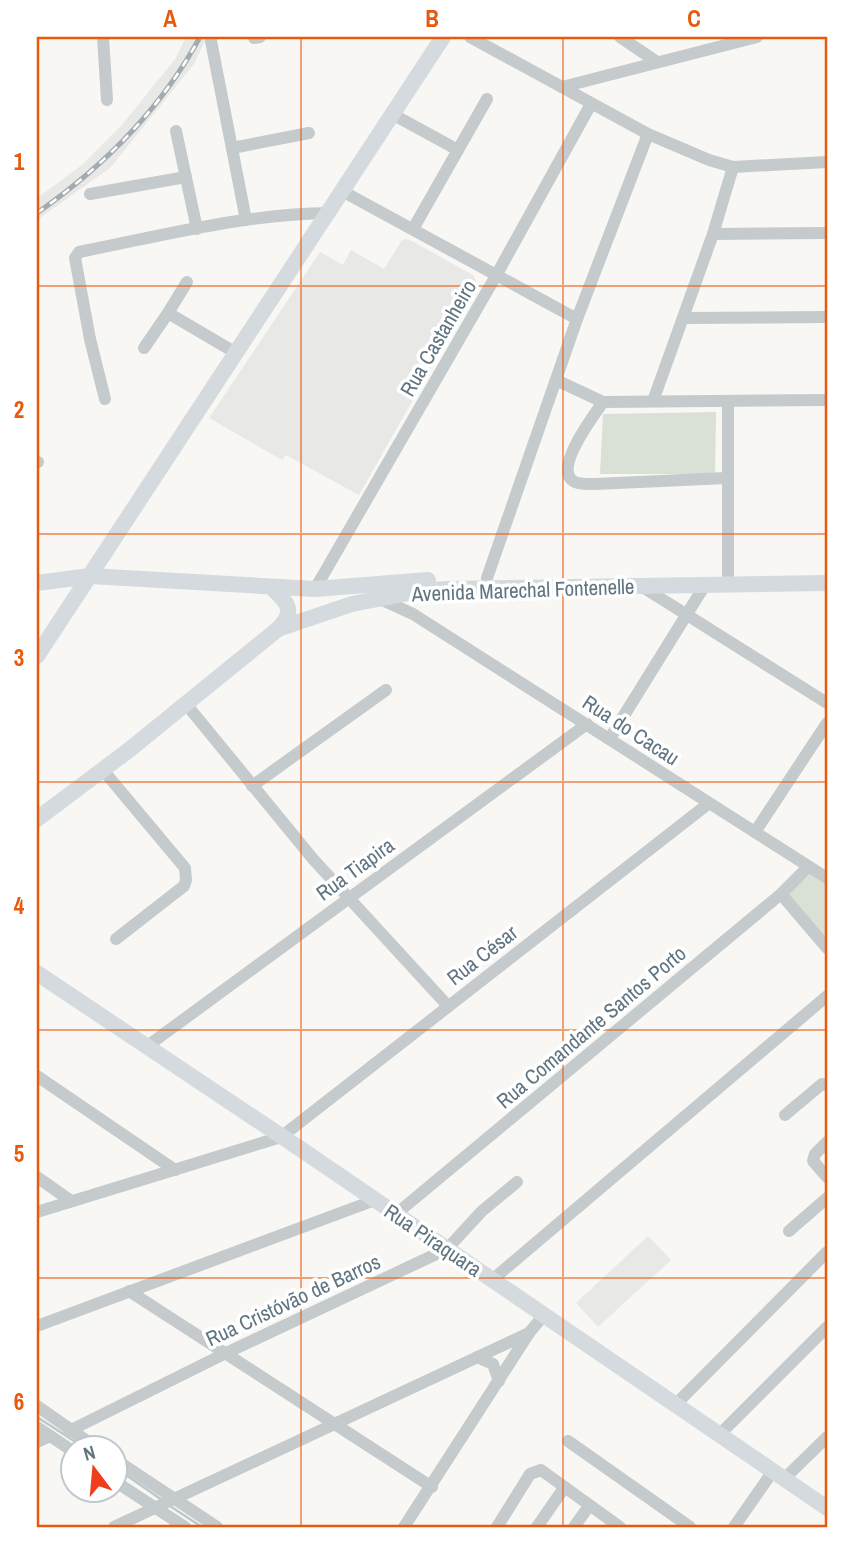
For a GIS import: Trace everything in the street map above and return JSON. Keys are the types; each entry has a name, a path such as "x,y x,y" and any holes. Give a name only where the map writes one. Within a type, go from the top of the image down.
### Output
{"main road":[{"path":"37,656 443,37"},
{"name":"Avenida Marechal Fontenelle","path":"37,583 90,576 315,589 431,579 827,572"},
{"path":"58,579 69,587 73,602"},
{"name":"Avenida Marechal Fontenelle","path":"37,819 103,770 278,629 317,614 378,598 419,591 827,583"},
{"path":"272,588 285,601 289,610 285,622 278,629"},
{"path":"315,589 309,602 312,611 317,614"},
{"name":"Rua Piraquara","path":"37,973 827,1508"}],"street":[{"path":"103,37 107,100"},
{"path":"470,37 648,134 709,160 733,167 827,162"},
{"path":"620,37 657,62"},
{"path":"562,87 736,39 757,37"},
{"path":"211,41 246,220"},
{"path":"413,229 487,99"},
{"name":"Rua Castanheiro","path":"315,589 497,274 590,104"},
{"path":"392,114 458,150"},
{"path":"176,131 197,229"},
{"path":"232,148 309,133"},
{"path":"487,578 577,318 648,134"},
{"path":"653,401 713,234 733,167"},
{"path":"90,194 186,177"},
{"path":"342,191 577,318"},
{"path":"106,399 84,309 76,254 246,220 329,213"},
{"path":"713,234 827,233"},
{"path":"144,348 187,282"},
{"path":"168,313 236,353"},
{"path":"684,318 827,317"},
{"path":"556,380 603,402 827,400"},
{"path":"728,401 728,575"},
{"path":"603,402 571,455 567,472 571,480 595,484 727,478"},
{"path":"640,585 827,703"},
{"path":"610,738 705,585"},
{"path":"413,614 412,604 419,591"},
{"name":"Rua do Cacau","path":"378,598 413,614 827,878"},
{"path":"252,786 386,690"},
{"path":"186,704 348,898 449,1006"},
{"path":"755,832 827,723"},
{"name":"Rua Tiapira","path":"146,1047 587,724"},
{"path":"103,770 185,868 186,873 184,886 116,939"},
{"name":"Rua César","path":"281,1138 708,804"},
{"name":"Rua Comandante Santos Porto","path":"396,1214 781,894 808,867"},
{"path":"781,894 827,947"},
{"path":"492,1280 827,996"},
{"path":"37,1076 175,1170"},
{"path":"785,1115 822,1084 827,1085"},
{"path":"37,1212 281,1138"},
{"path":"827,1142 815,1154 813,1161 827,1177"},
{"path":"37,1177 71,1201"},
{"name":"Rua Cristóvão de Barros","path":"69,1430 447,1249 482,1211 517,1182"},
{"path":"789,1231 827,1198"},
{"path":"37,1326 375,1200"},
{"path":"675,1405 827,1252"},
{"path":"129,1291 432,1487"},
{"path":"404,1527 544,1315"},
{"path":"719,1435 827,1327"},
{"path":"114,1527 530,1333"},
{"path":"477,1357 493,1364 499,1381"},
{"path":"37,1406 75,1434"},
{"path":"37,1427 60,1443"},
{"path":"37,1442 50,1436"},
{"path":"734,1527 779,1475 827,1437"},
{"path":"568,1441 690,1527"},
{"path":"497,1527 530,1474 537,1469 616,1526"},
{"path":"130,1473 165,1504 185,1527"},
{"path":"130,1488 218,1527"},
{"path":"537,1527 564,1488"},
{"path":"574,1527 589,1506"}],"shaded area":[{"path":"186,37 207,37 194,64 110,168 37,220 37,198 82,165 121,126 175,59"},
{"path":"408,239 473,275 478,285 359,495 286,455 282,460 209,418 320,252 343,265 351,250 384,269 402,240"},
{"path":"716,412 715,474 600,474 603,414"},
{"path":"812,872 827,882 827,940 788,894"},
{"path":"648,1236 671,1260 598,1327 576,1303"}],"waterway":[{"path":"37,1417 63,1434"},
{"path":"130,1478 162,1500"},
{"path":"170,1506 202,1527"}],"railway":[{"path":"37,213 85,176 129,135 167,88 200,37"}]}
